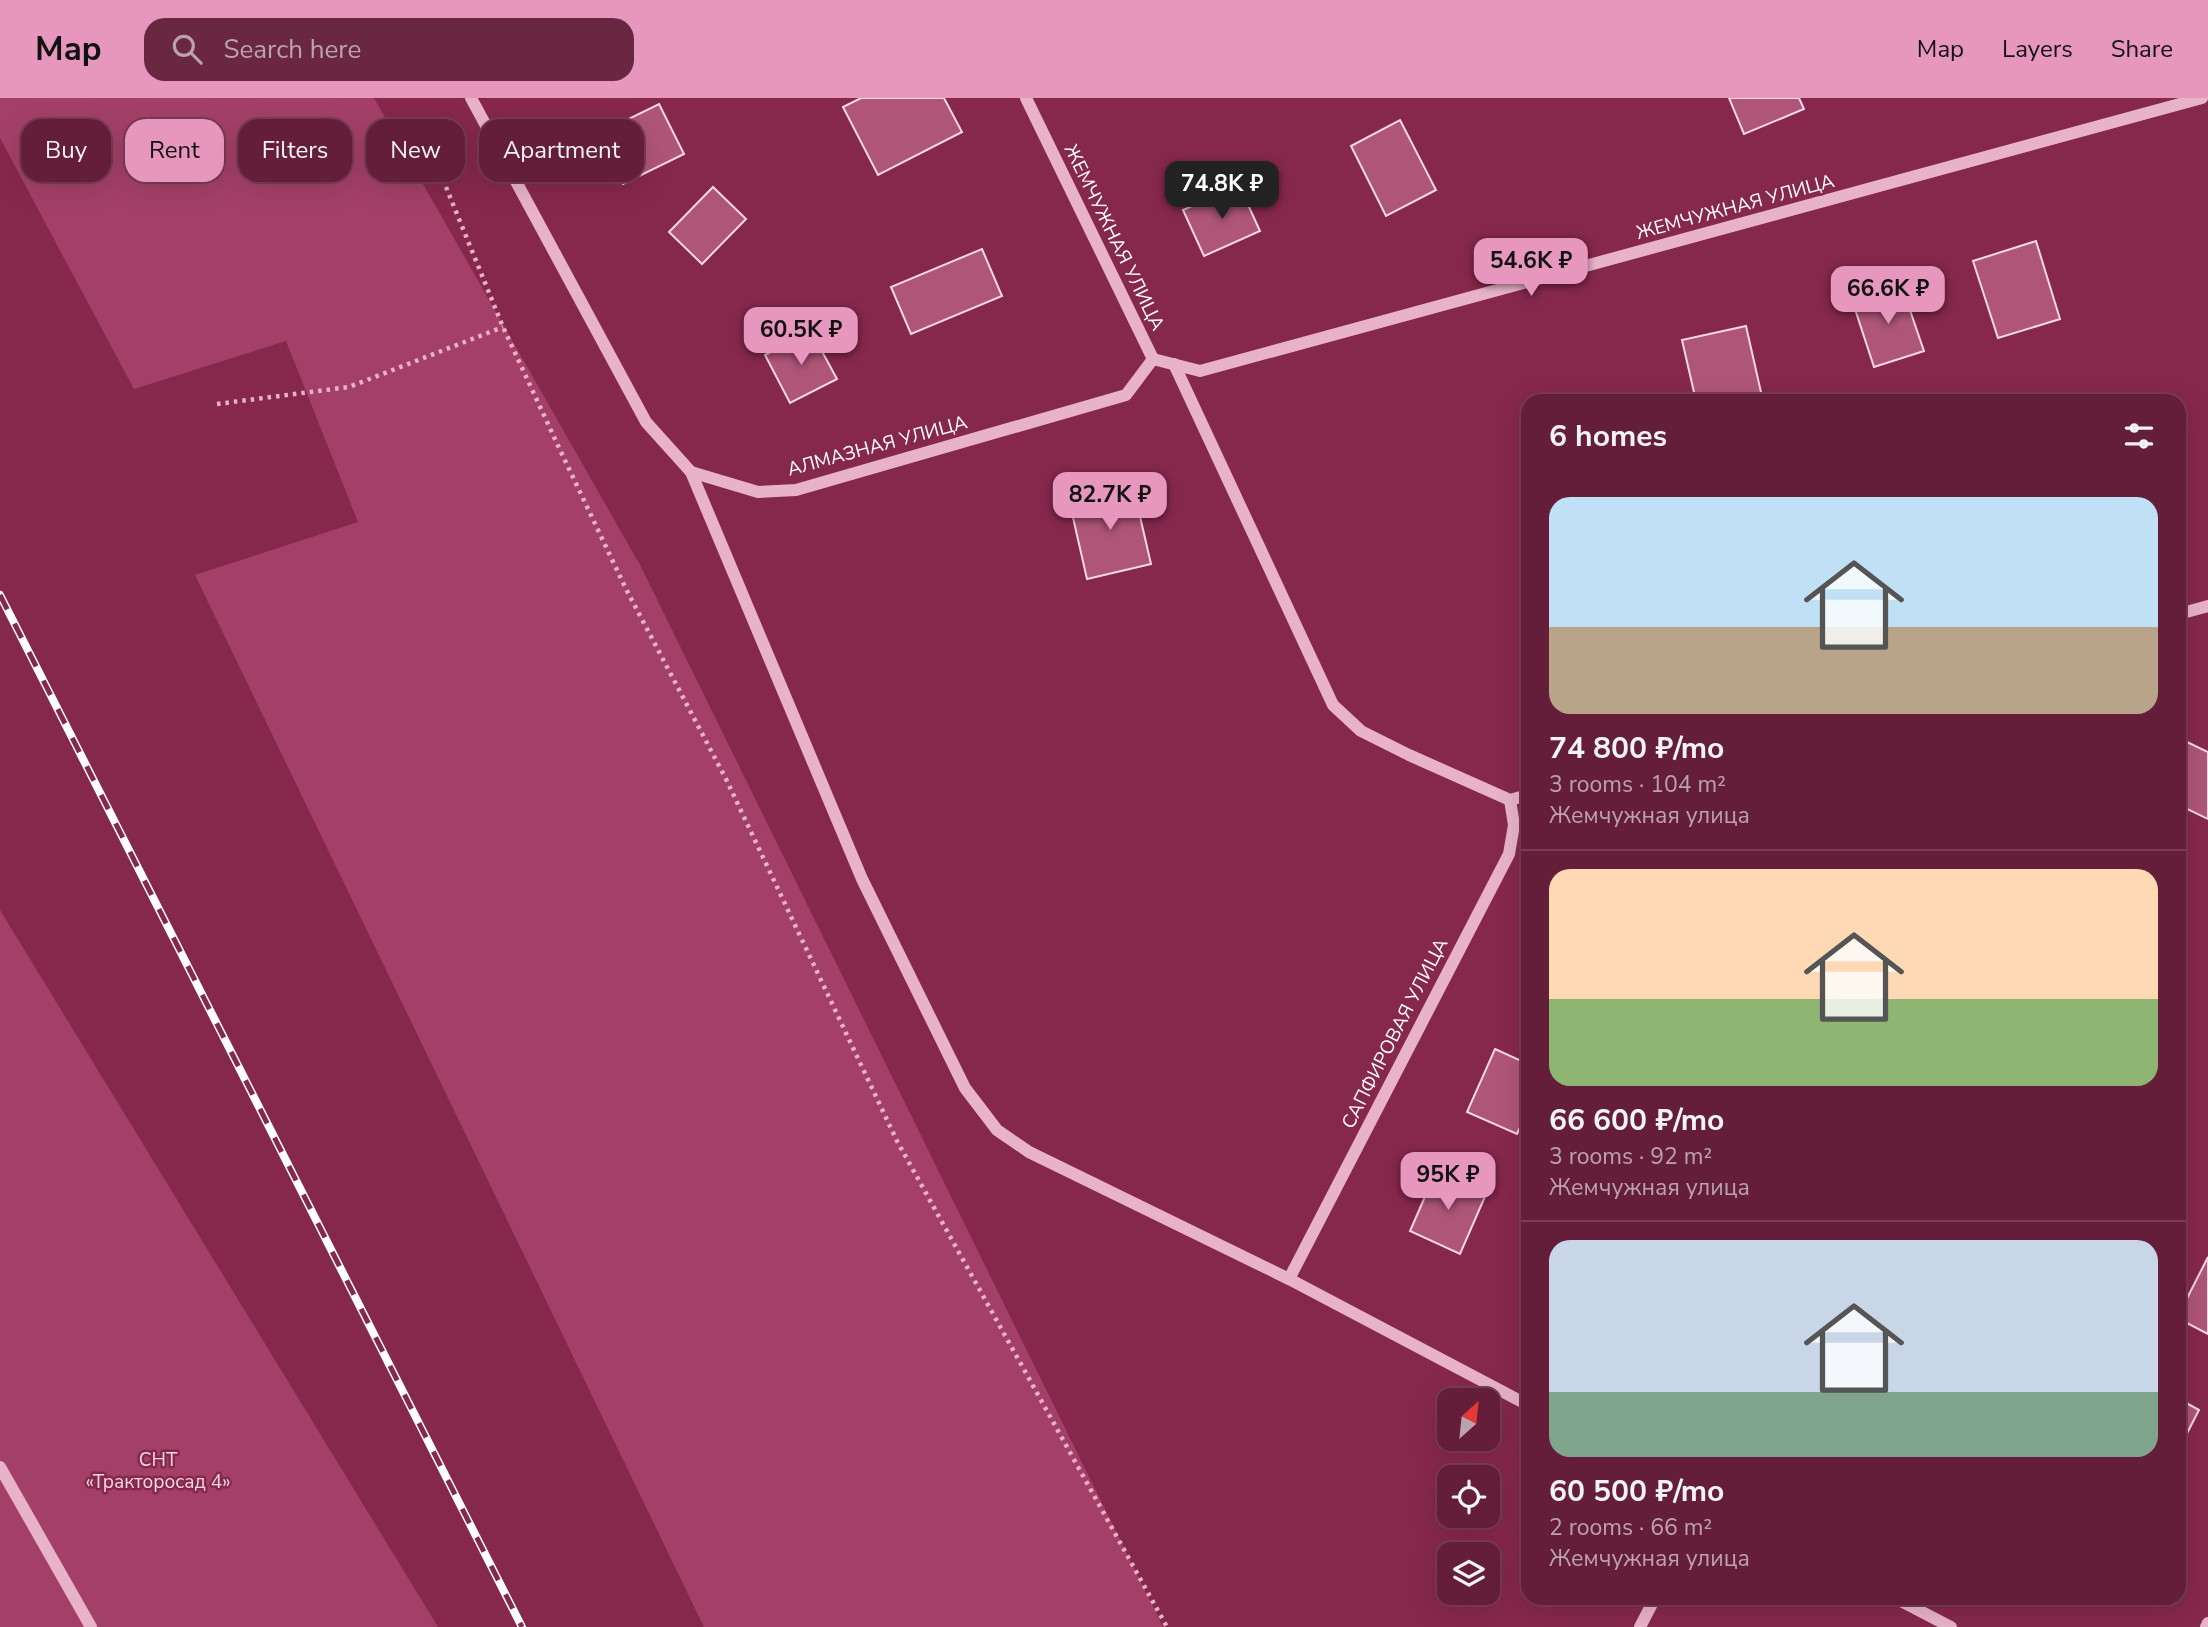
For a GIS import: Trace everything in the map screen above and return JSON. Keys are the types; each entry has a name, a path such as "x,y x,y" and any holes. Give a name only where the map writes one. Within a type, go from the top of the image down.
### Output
{"street":[{"path":"471,98 646,422 691,472 862,879 965,1088 997,1130 1029,1152 1289,1279 1521,1401"},
{"name":"ЖЕМЧУЖНАЯ УЛИЦА","path":"1026,98 1153,359 1200,372 2202,98"},
{"name":"АЛМАЗНАЯ УЛИЦА","path":"691,472 758,492 796,490 1126,395 1153,359"},
{"path":"1174,364 1333,705 1362,731 1409,755 1510,800 1521,797"},
{"path":"2186,612 2208,606"},
{"name":"САПФИРОВАЯ УЛИЦА","path":"1289,1279 1509,854 1514,825 1510,800"},
{"path":"0,1467 91,1627"},
{"path":"0,1494 14,1491"},
{"path":"1640,1627 1651,1605"},
{"path":"1909,1605 1951,1627"}],"path":[{"path":"446,187 503,327 626,589 726,779 897,1142 1167,1627"},
{"path":"217,404 349,387 503,327"}],"green space":[{"path":"0,98 374,98 386,119 366,119 366,182 422,182 640,565 1163,1627 704,1627 195,575 358,522 286,341 134,389 23,182 111,182 111,119 21,119 21,177 0,138"},
{"name":"СНТ «Тракторосад 4»","path":"0,910 438,1627 0,1627"}],"building":[{"path":"861,98 944,98 962,132 878,175 843,107"},
{"path":"1729,98 1799,98 1804,109 1744,134"},
{"path":"659,104 684,154 644,174 644,119 628,119"},
{"path":"1400,120 1436,190 1386,216 1351,146"},
{"path":"1239,185 1260,231 1204,256 1183,210"},
{"path":"713,187 746,219 702,264 669,232"},
{"path":"2036,241 2060,319 1998,338 1973,261"},
{"path":"982,249 1002,296 911,334 891,287"},
{"path":"1901,284 1924,351 1874,367 1852,300"},
{"path":"1746,326 1761,394 1694,394 1682,340"},
{"path":"811,331 837,379 790,403 765,355"},
{"path":"1133,486 1151,564 1087,579 1069,500"},
{"path":"2187,742 2208,752 2208,819 2186,808"},
{"path":"1495,1049 1521,1061 1521,1125 1517,1134 1467,1112"},
{"path":"1437,1169 1487,1192 1460,1254 1410,1231"},
{"path":"2208,1257 2208,1334 2186,1323 2186,1300"},
{"path":"2186,1403 2199,1410 2186,1435"}],"railway":[{"path":"0,595 522,1627"}]}
